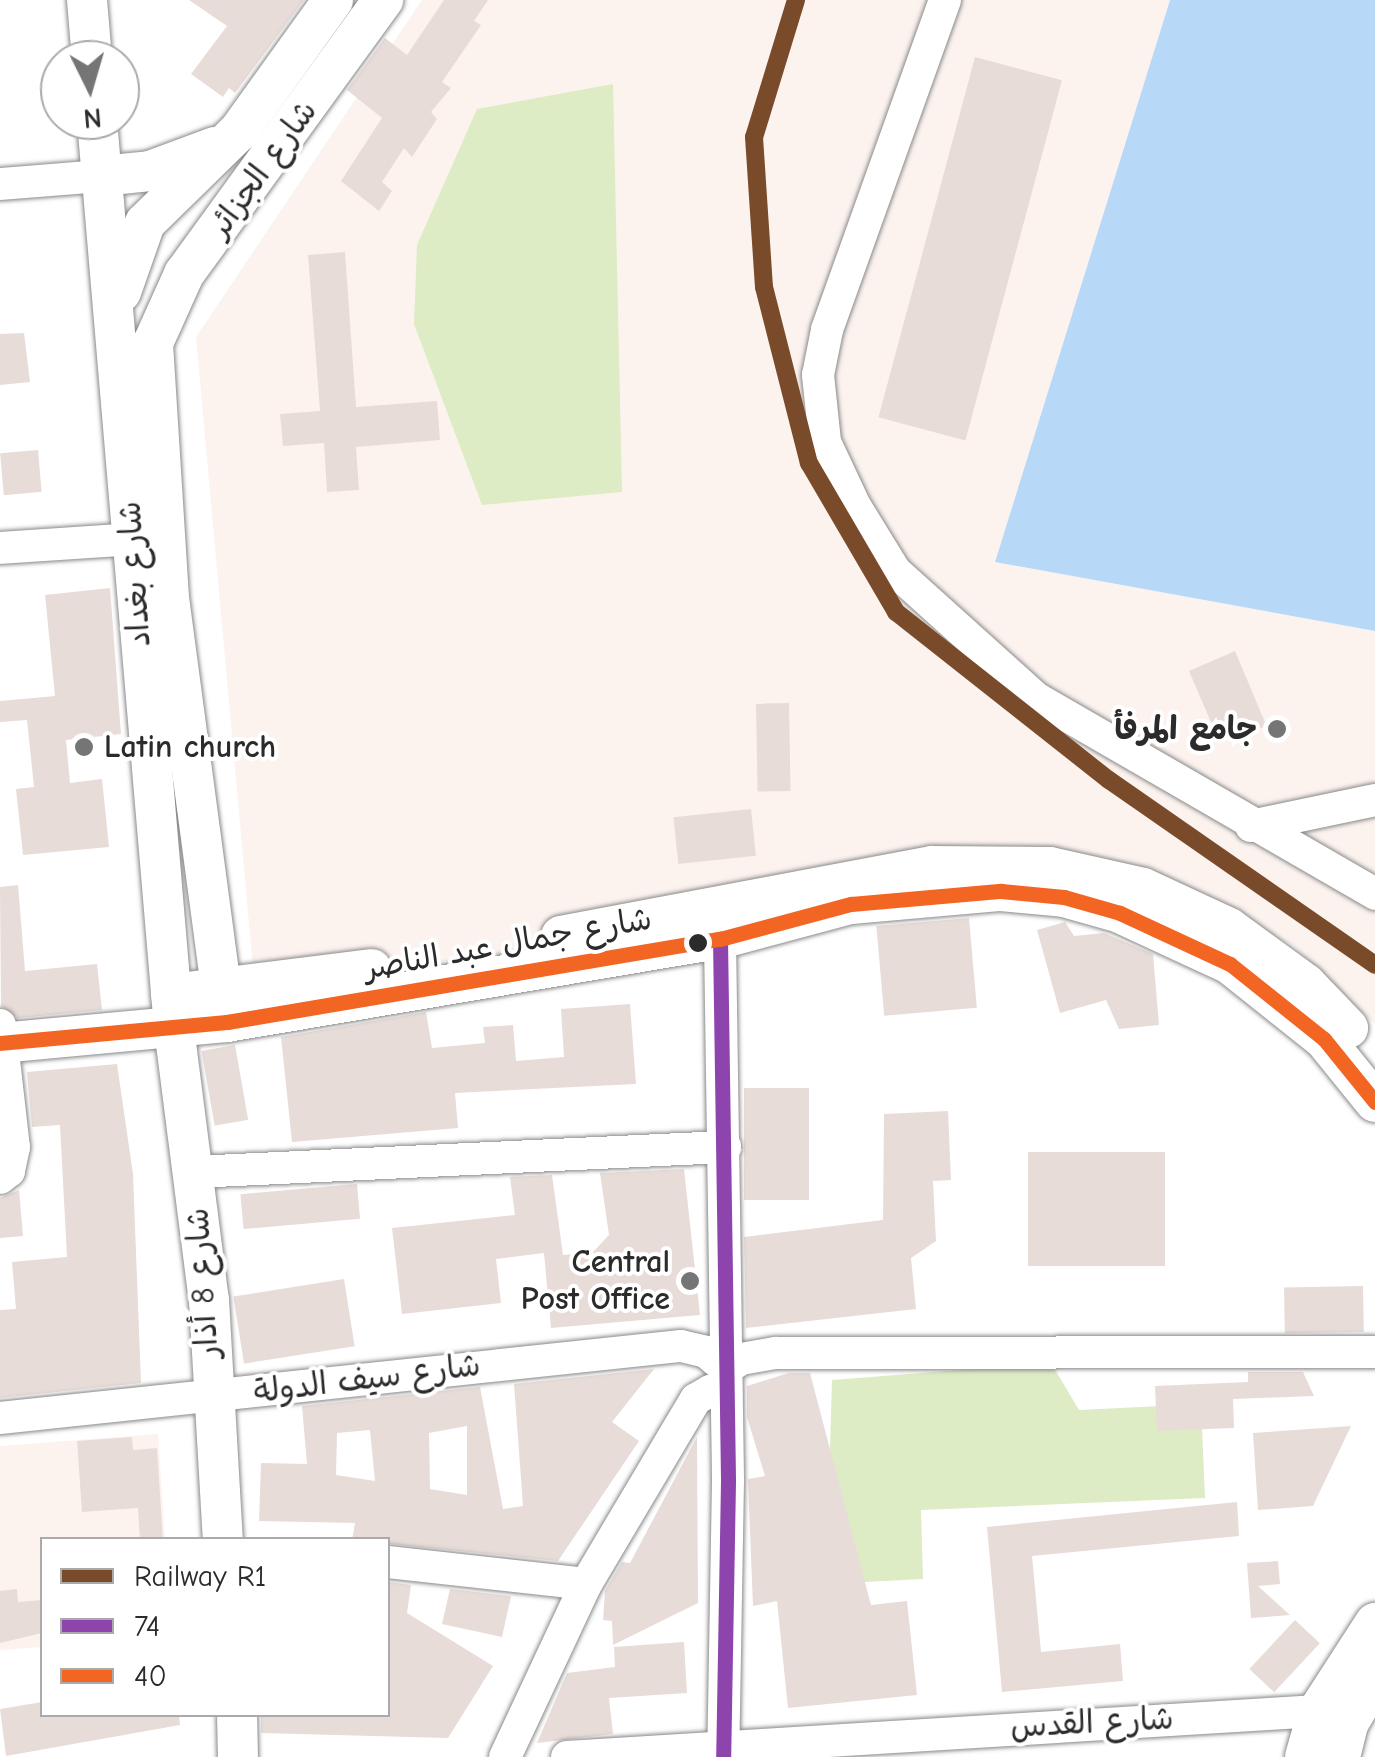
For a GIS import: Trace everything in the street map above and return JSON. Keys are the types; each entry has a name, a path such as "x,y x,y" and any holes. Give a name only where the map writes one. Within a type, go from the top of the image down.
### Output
{"main road":[{"path":"87,0 90,40"},
{"name":"شارع الجزائر","path":"134,340 122,286 145,223 239,131 333,0"},
{"name":"شارع الجزائر","path":"134,340 383,0"},
{"path":"101,176 174,165 239,131"},
{"name":"شارع بغداد","path":"98,140 101,176 134,340 223,1004"},
{"name":"شارع بغداد","path":"134,340 134,539 173,1011"},
{"name":"شارع جمال عبد الناصر","path":"223,1004 834,882 1002,863 1112,879 1229,928 1306,984 1375,1062"},
{"name":"شارع جمال عبد الناصر","path":"1,1037 720,939 851,904 1001,891 1064,897 1176,935 1230,964 1324,1039 1375,1102"},
{"name":"شارع 8 أذار","path":"173,1011 209,1300 210,1399 223,1537"},
{"path":"1305,1757 1318,1711 1375,1623"},
{"path":"1340,1757 1348,1724 1375,1678"},
{"path":"237,1717 238,1757"}],"street":[{"path":"945,0 827,330 818,375 825,442 895,571 1036,698 1375,894"},
{"path":"0,184 101,176"},
{"path":"0,548 134,539"},
{"path":"1252,826 1375,800"},
{"path":"720,939 726,1383 723,1750"},
{"path":"0,1178 9,1171 14,1147 1,1037"},
{"path":"194,1172 724,1147"},
{"name":"شارع سيف الدولة","path":"0,1418 210,1399 330,1379 681,1346 706,1352 726,1383"},
{"path":"506,1757 586,1584 696,1398 726,1383 752,1355 1375,1352"},
{"path":"390,1562 586,1584"},
{"name":"شارع القدس","path":"567,1757 1318,1711"}],"shaded area":[{"path":"422,0 1170,0 995,562 1375,631 1375,1024 1293,945 1179,892 254,979 196,337"},
{"path":"158,1434 165,1537 40,1537 40,1647 0,1650 0,1446"}],"green space":[{"path":"613,84 622,492 482,505 414,324 417,245 477,109"},
{"path":"1051,1363 1079,1410 1201,1404 1205,1498 921,1510 923,1579 826,1584 832,1380"}],"water":[{"path":"1170,0 1375,0 1375,631 995,562"}],"building":[{"path":"189,0 304,0 235,93 229,88 223,97 191,74 227,26"},
{"path":"444,0 488,0 474,21 481,25 442,82 451,88 431,112 437,119 412,157 404,148 382,182 392,191 379,211 341,181 382,118 347,90 385,38 407,55"},
{"path":"975,57 1062,80 965,441 878,417"},
{"path":"345,252 356,407 437,401 440,440 356,447 359,490 327,492 324,443 283,446 280,414 320,411 308,255"},
{"path":"24,333 30,382 0,385 0,334"},
{"path":"38,450 42,492 4,495 0,453"},
{"path":"110,588 121,734 66,740 70,783 102,779 109,847 23,855 16,789 34,787 27,720 0,722 0,701 55,696 45,595"},
{"path":"1235,651 1267,727 1216,734 1189,671"},
{"path":"789,703 791,791 758,792 756,704"},
{"path":"751,809 756,856 678,864 673,817"},
{"path":"18,885 25,971 97,964 102,1010 18,1018 1,1006 0,887"},
{"path":"969,918 977,1008 884,1016 876,926"},
{"path":"1065,922 1074,936 1104,933 1153,954 1159,1025 1119,1029 1106,1000 1060,1013 1037,930"},
{"path":"630,1004 636,1084 455,1093 458,1128 292,1142 281,1037 426,1012 432,1048 485,1043 483,1027 513,1025 516,1061 564,1057 561,1009"},
{"path":"235,1045 248,1120 215,1126 202,1051"},
{"path":"117,1064 133,1174 141,1383 0,1398 0,1310 16,1309 12,1262 67,1257 60,1125 32,1127 27,1072"},
{"path":"744,1088 809,1088 809,1200 744,1200"},
{"path":"948,1111 951,1180 933,1181 936,1241 911,1258 916,1309 746,1328 744,1237 883,1220 884,1114"},
{"path":"1028,1152 1165,1152 1165,1266 1028,1266"},
{"path":"684,1169 700,1315 551,1328 544,1253 496,1259 501,1303 402,1314 392,1228 515,1215 510,1177 552,1175 563,1255 593,1252 609,1235 600,1173"},
{"path":"357,1184 360,1219 243,1229 240,1194"},
{"path":"19,1190 23,1236 0,1238 0,1198"},
{"path":"344,1279 355,1346 244,1364 233,1297"},
{"path":"1363,1286 1364,1332 1285,1333 1284,1287"},
{"path":"654,1369 612,1422 639,1441 558,1561 390,1544 390,1537 353,1537 355,1523 259,1521 261,1463 307,1464 302,1406 480,1387 503,1509 523,1506 514,1384","holes":["467,1426 467,1495 430,1489 429,1433","370,1430 375,1481 336,1475 337,1433"]},
{"path":"1248,1372 1303,1372 1314,1396 1233,1399 1234,1428 1157,1431 1155,1386 1248,1382"},
{"path":"789,1373 810,1373 871,1605 907,1601 917,1695 788,1708 777,1601 753,1606 748,1479 765,1476 747,1417 747,1386"},
{"path":"1351,1426 1313,1506 1258,1510 1253,1433"},
{"path":"132,1437 133,1450 157,1448 163,1537 140,1537 138,1508 82,1512 77,1441"},
{"path":"697,1437 698,1603 613,1645 612,1621 603,1620 605,1591 622,1562 630,1563"},
{"path":"1237,1502 1239,1536 1032,1556 1041,1652 1120,1644 1123,1681 1002,1692 987,1527"},
{"path":"1278,1561 1280,1584 1258,1586 1290,1615 1251,1618 1247,1563"},
{"path":"390,1582 411,1585 407,1613 493,1666 448,1738 261,1733 261,1717 390,1717"},
{"path":"17,1589 18,1602 40,1600 40,1633 0,1643 0,1591"},
{"path":"450,1589 511,1596 502,1637 442,1624"},
{"path":"1295,1620 1320,1643 1274,1692 1249,1669"},
{"path":"684,1642 687,1693 609,1698 613,1734 537,1743 567,1673 615,1667 614,1647"},
{"path":"40,1702 40,1717 179,1717 180,1725 6,1756 0,1709"}],"rail line":[{"name":"R1","path":"796,0 754,137 764,287 809,463 896,612 1109,780 1375,965"}],"transit line":[{"name":"40","path":"0,1043 227,1022 720,939 851,904 1001,891 1064,897 1120,913 1230,964 1324,1039 1375,1102"},
{"name":"74","path":"720,939 728,1481 723,1757"}],"place":[{"name":"جامع المرفأ","path":"1277,729"},
{"name":"Latin church","path":"84,747"},
{"name":"Central Post Office","path":"690,1281"}]}
